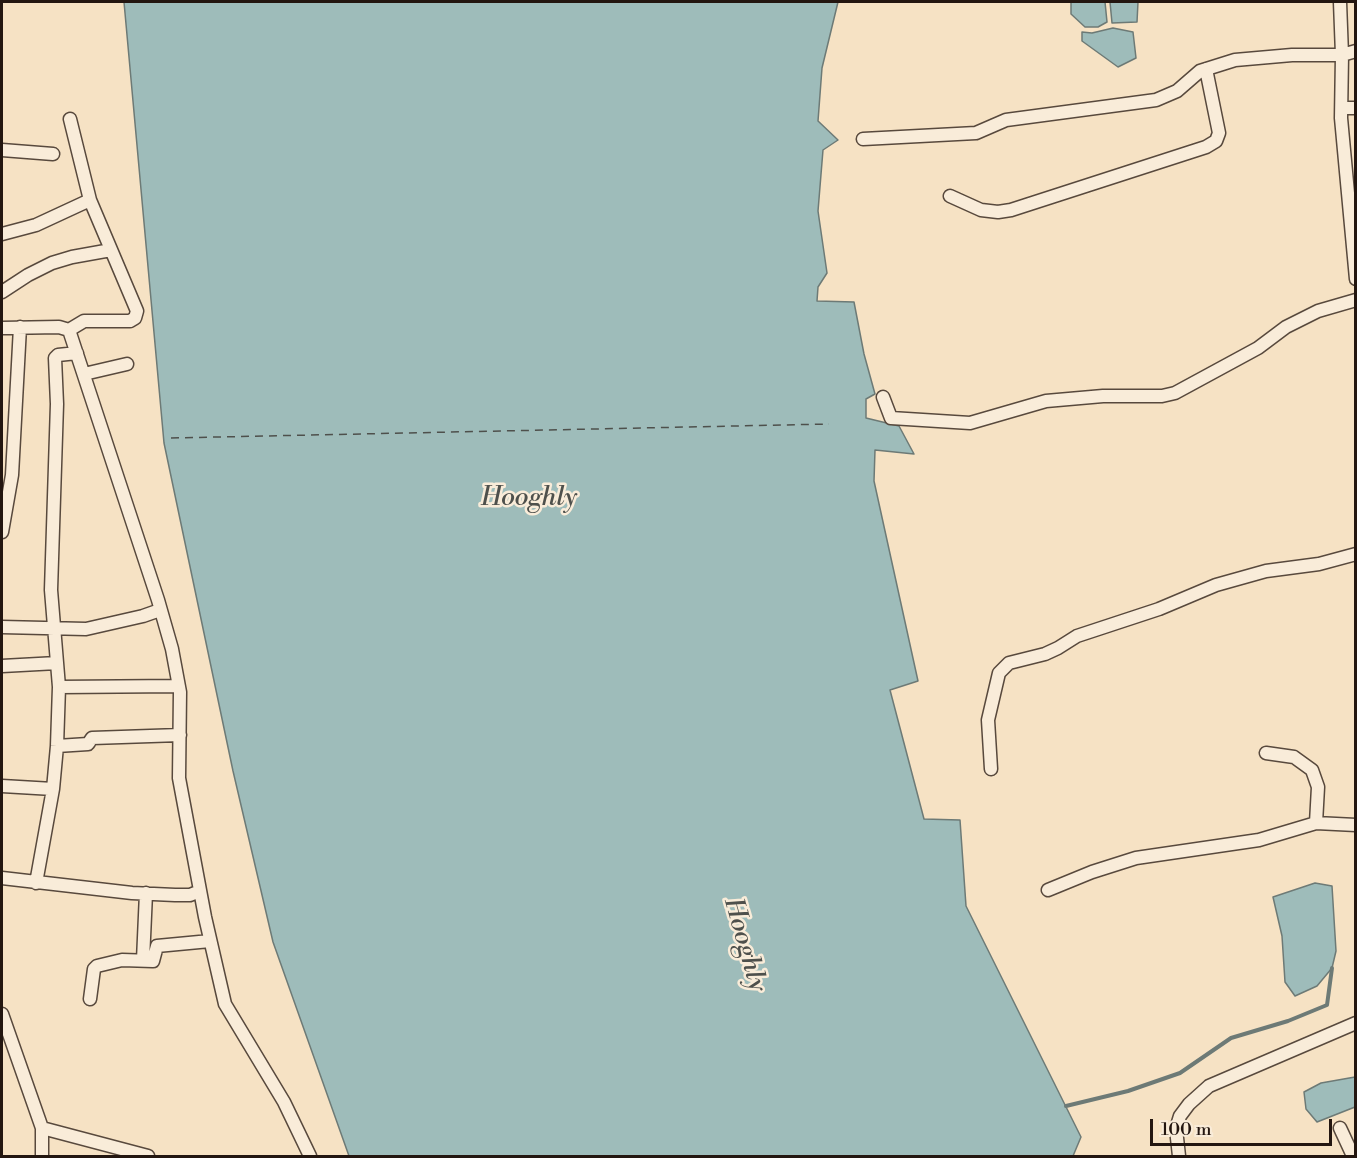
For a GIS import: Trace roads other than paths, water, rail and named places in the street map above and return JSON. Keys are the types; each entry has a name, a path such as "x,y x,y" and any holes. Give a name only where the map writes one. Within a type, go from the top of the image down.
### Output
{"street":[{"path":"1340,2 1342,108 1351,175 1356,279"},
{"path":"862,139 976,133 1006,120 1156,100 1177,91 1200,71 1235,60 1292,55 1342,55 1356,51"},
{"path":"950,196 981,210 998,213 1206,147 1216,141 1219,133 1206,69"},
{"path":"1342,108 1356,108"},
{"path":"69,330 84,321 124,322 135,318 136,305 90,200 70,119"},
{"path":"2,150 52,154"},
{"path":"2,234 36,225 90,200"},
{"path":"2,292 52,263 111,250"},
{"path":"883,397 891,418 970,423 1046,401 1103,396 1162,396 1175,393 1258,348 1286,327 1318,311 1356,300"},
{"path":"2,532 12,475 20,327"},
{"path":"2,328 59,327 69,330"},
{"path":"69,330 172,649 179,686 179,778 210,941 225,1004 284,1102 310,1156"},
{"path":"36,883 53,789 57,746 59,687 51,590 56,467 55,358 58,355 77,353"},
{"path":"84,374 127,364"},
{"path":"991,769 988,720 999,673 1009,663 1045,654 1077,636 1159,609 1216,585 1266,571 1319,564 1356,554"},
{"path":"2,627 86,629 160,610"},
{"path":"2,666 57,663"},
{"path":"59,687 179,686"},
{"path":"57,746 88,744 92,738 180,735"},
{"path":"1266,753 1294,757 1312,770 1318,787 1316,823"},
{"path":"2,786 53,789"},
{"path":"1048,890 1136,858 1259,840 1316,823 1356,825"},
{"path":"2,878 175,895 190,895 200,891"},
{"path":"143,960 146,893"},
{"path":"90,999 95,967 122,960 154,961 157,946 210,941"},
{"path":"2,1014 42,1128 42,1156"},
{"path":"1179,1156 1176,1129 1180,1116 1189,1104 1209,1086 1356,1023"},
{"path":"42,1128 147,1156"},
{"path":"1340,1128 1353,1156"}],"water":[{"name":"Hooghly","path":"124,2 838,2 822,68 818,121 838,140 823,150 818,211 827,273 818,287 817,301 854,302 864,354 875,394 866,399 866,418 899,426 914,454 875,450 874,481 918,681 890,690 924,819 960,820 966,906 1081,1137 1073,1156 349,1156 273,942 233,771 164,443"},
{"path":"1071,2 1105,2 1107,22 1098,27 1085,27 1071,14"},
{"path":"1110,2 1138,2 1137,22 1112,23"},
{"path":"1113,28 1133,32 1136,58 1118,67 1082,41 1082,32 1092,33"},
{"path":"1315,883 1332,886 1336,951 1332,968 1317,986 1295,996 1285,982 1282,936 1273,897"},
{"path":"1355,1077 1355,1107 1317,1122 1306,1109 1304,1092 1321,1083"}],"waterway":[{"path":"1066,1106 1128,1091 1180,1073 1231,1038 1288,1021 1327,1005 1332,968"}]}
